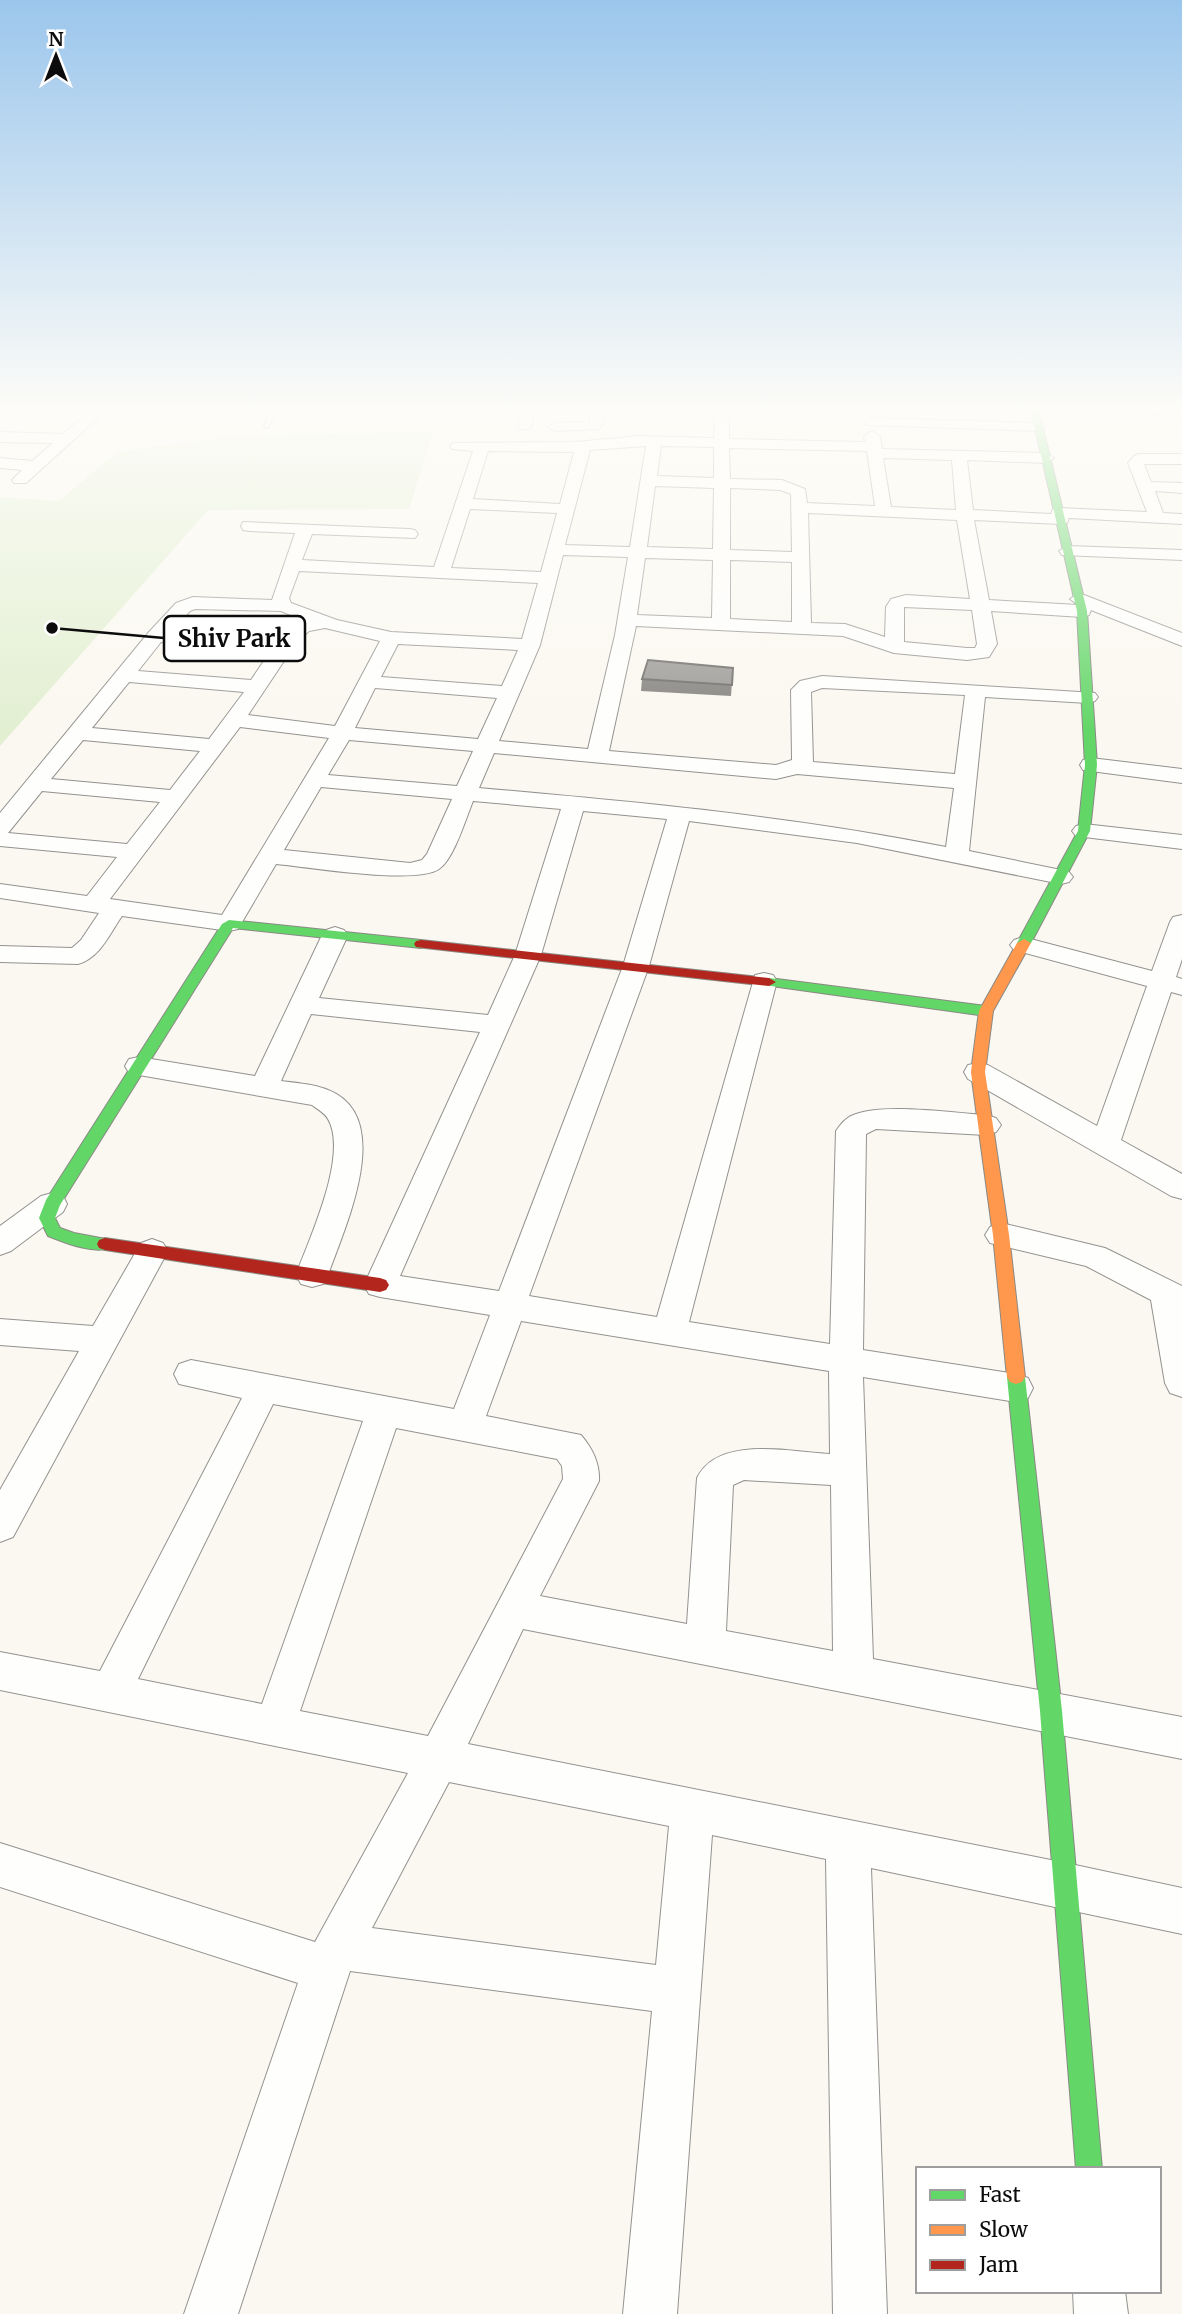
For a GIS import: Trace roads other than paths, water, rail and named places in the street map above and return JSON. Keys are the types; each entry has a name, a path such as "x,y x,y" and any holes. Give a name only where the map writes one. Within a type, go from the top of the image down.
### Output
{"street":[{"path":"441,572 461,515"},
{"path":"269,856 420,869 430,865 438,856 530,645 565,515"},
{"path":"597,755 628,620 645,515"},
{"path":"721,624 722,515"},
{"path":"799,515 802,628"},
{"path":"628,620 845,630 894,647 982,653 987,644 965,515 1182,519"},
{"path":"1060,516 1081,605 1091,765 1084,831 986,1011 978,1072 1001,1235 1051,1711 1089,2167"},
{"path":"249,526 409,534"},
{"path":"283,606 280,598 305,529"},
{"path":"556,550 800,557"},
{"path":"1068,551 1180,560"},
{"path":"292,565 549,578"},
{"path":"894,647 895,607 906,601 981,606 1081,605 1182,640"},
{"path":"0,828 156,636 183,607 193,603 283,606 327,622 391,638 530,645"},
{"path":"0,954 79,956 90,945 103,907 133,852 235,720 297,631 327,622"},
{"path":"156,636 285,648"},
{"path":"391,638 342,733 229,924 52,1204 47,1218 54,1232 72,1239 512,1305 668,1333 1016,1388"},
{"path":"123,676 258,687"},
{"path":"369,682 509,693"},
{"path":"797,767 803,761 804,751 801,690 807,685 849,682 1088,697"},
{"path":"957,856 976,690"},
{"path":"235,720 342,733 776,772 797,767 966,782"},
{"path":"77,733 215,746"},
{"path":"1091,765 1182,776"},
{"path":"315,780 680,813 857,836 1061,877"},
{"path":"35,784 176,797"},
{"path":"380,1285 528,955 573,803"},
{"path":"465,1426 636,966 680,813"},
{"path":"1084,831 1182,842"},
{"path":"0,839 133,852"},
{"path":"0,891 229,924 636,966 986,1011"},
{"path":"1105,1144 1172,985 1182,922"},
{"path":"264,1087 335,935"},
{"path":"1023,945 1172,985"},
{"path":"668,1333 764,981"},
{"path":"302,1005 497,1025"},
{"path":"139,1066 320,1097 338,1112 348,1136 347,1173 312,1275"},
{"path":"978,1072 1182,1188"},
{"path":"853,1673 846,1361 851,1131 860,1123 876,1119 986,1125"},
{"path":"0,1243 52,1204"},
{"path":"1001,1235 1094,1256 1174,1297 1182,1383"},
{"path":"0,1525 152,1251"},
{"path":"0,1332 103,1340"},
{"path":"191,1374 568,1446 577,1455 583,1470 581,1481 513,1609 438,1760 332,1958 211,2314"},
{"path":"110,1693 264,1388"},
{"path":"274,1727 384,1411"},
{"path":"706,1645 715,1478 728,1467 744,1465 849,1471"},
{"path":"513,1609 1182,1738"},
{"path":"0,1671 1066,1885 1182,1911"},
{"path":"650,2314 692,1811"},
{"path":"848,1842 860,2314"},
{"path":"0,1865 332,1958 677,1991"},
{"path":"1099,2293 1101,2314"}],"place":[{"name":"Shiv Park","path":"52,628"}]}
